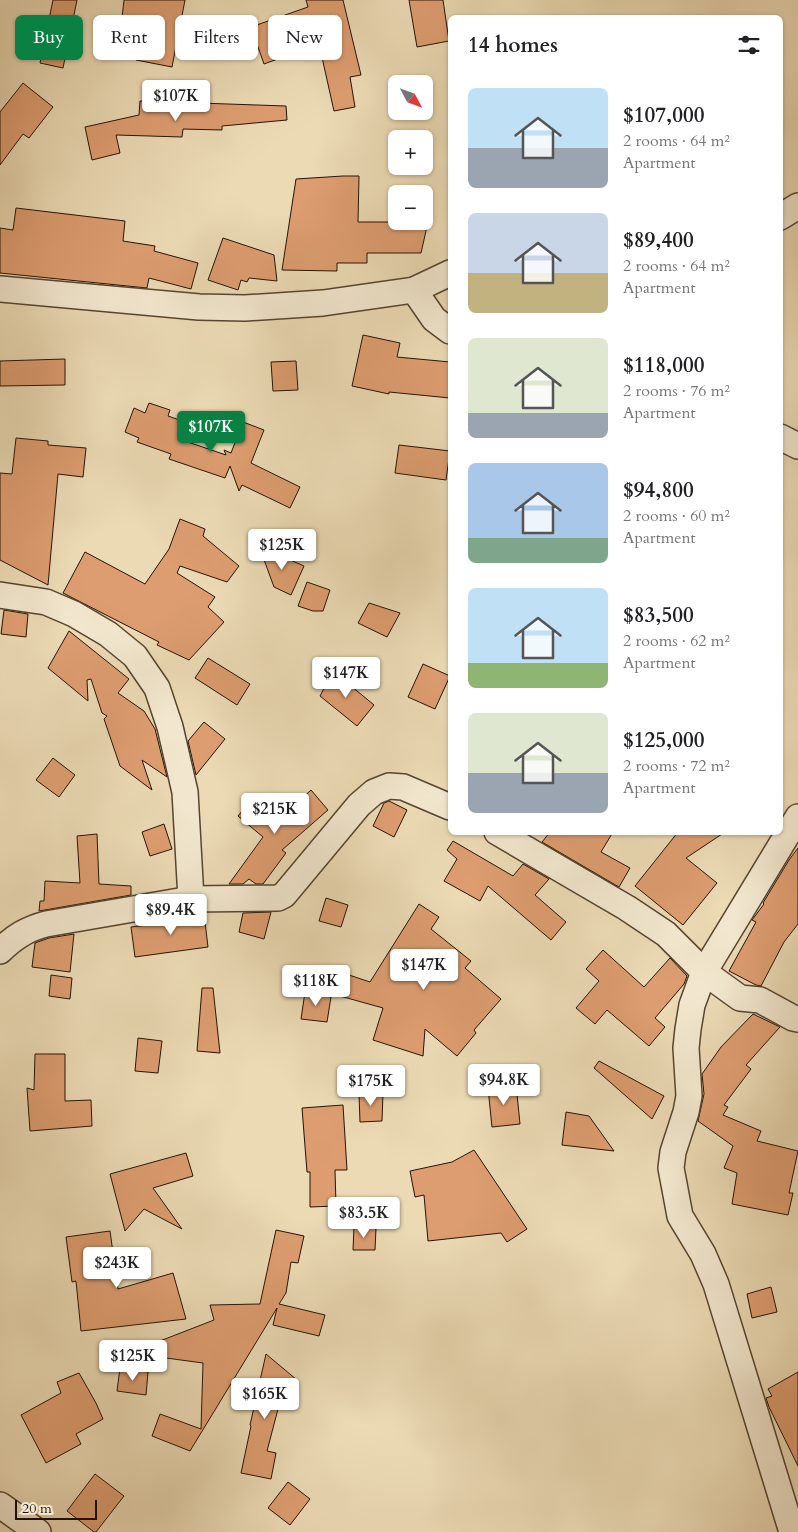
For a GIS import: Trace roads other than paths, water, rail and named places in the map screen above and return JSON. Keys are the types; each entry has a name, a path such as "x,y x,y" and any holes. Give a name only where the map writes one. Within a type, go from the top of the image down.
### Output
{"street":[{"path":"783,215 798,206"},
{"path":"0,290 199,307 245,308 323,303 414,290 448,274"},
{"path":"414,290 434,319 448,330"},
{"path":"783,438 798,446"},
{"path":"0,595 46,602 74,614 99,629 135,656 157,688 170,727 184,792 191,899"},
{"path":"0,951 16,936 46,924 191,899 278,898 284,895 359,806 374,792 390,786 403,787 448,806"},
{"path":"792,1532 716,1284 703,1254 680,1216 671,1168 673,1152 686,1112 689,1096 686,1048 692,1005 704,972 798,817"},
{"path":"501,835 628,908 666,934 704,972 740,998 760,1000 793,1018 798,1018"},
{"path":"0,1505 38,1532"}]}
